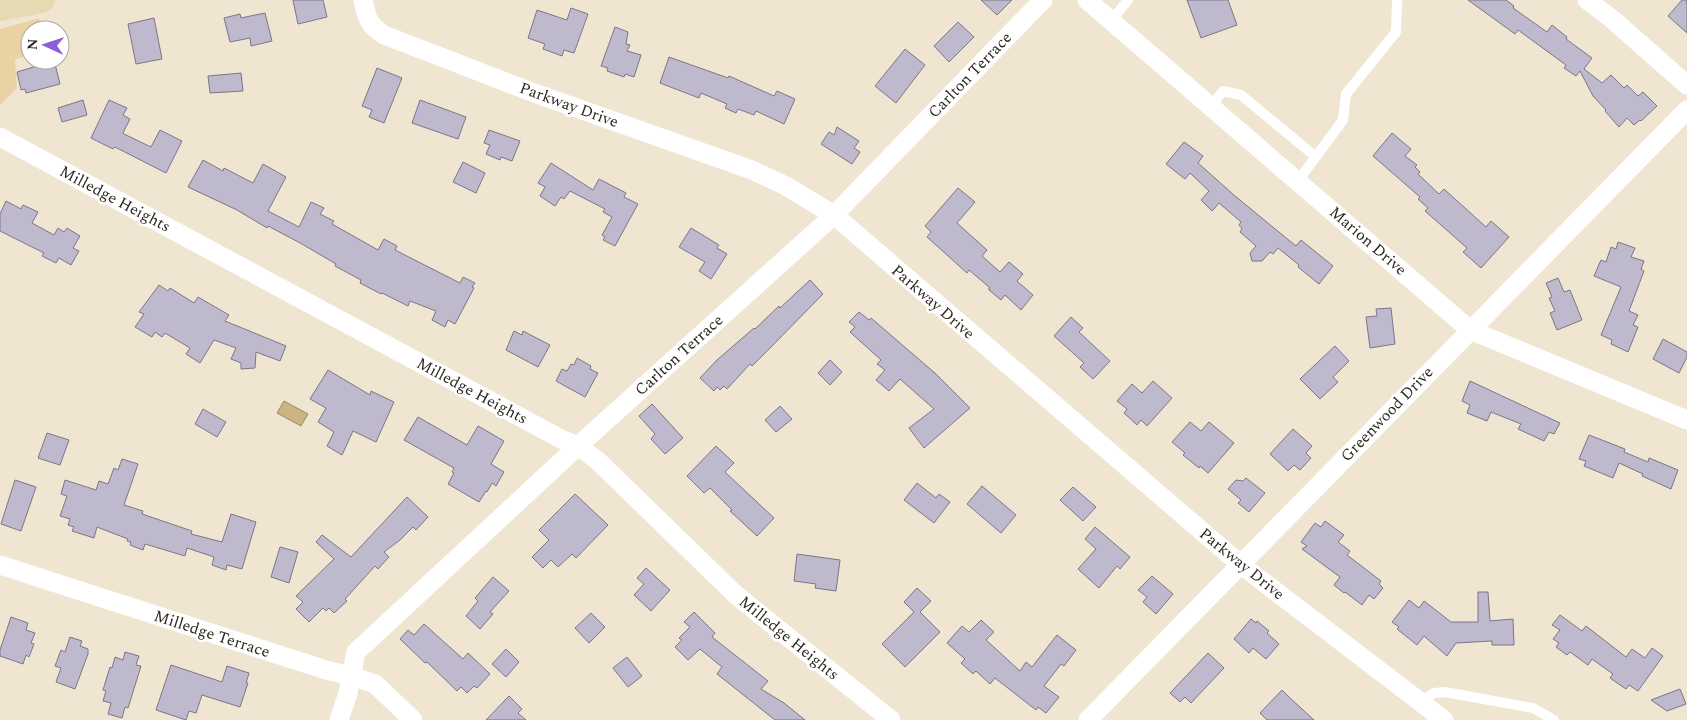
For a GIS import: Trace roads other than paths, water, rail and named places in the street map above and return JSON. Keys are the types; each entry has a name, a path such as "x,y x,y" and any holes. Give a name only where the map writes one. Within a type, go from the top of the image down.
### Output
{"street":[{"name":"Parkway Drive","path":"364,0 367,16 372,26 384,35 537,94 752,170 786,186 834,216 1240,564 1444,720"},
{"name":"Carlton Terrace","path":"339,720 348,693 356,652 578,446 834,216 1043,0"},
{"name":"Marion Drive","path":"1087,0 1470,330 1687,420"},
{"path":"1587,0 1612,19 1687,85"},
{"name":"Greenwood Drive","path":"1088,720 1687,110"},
{"name":"Milledge Heights","path":"0,137 561,439 578,446 598,461 736,595 891,720"},
{"name":"Milledge Terrace","path":"0,564 326,670 375,684 414,720"}],"lane":[{"path":"1111,21 1128,0"},
{"path":"1298,181 1343,120 1346,94 1396,32 1397,0"},
{"path":"1211,106 1223,91 1241,95 1316,157"},
{"path":"1419,702 1434,693 1445,692 1533,708 1554,720"}]}
